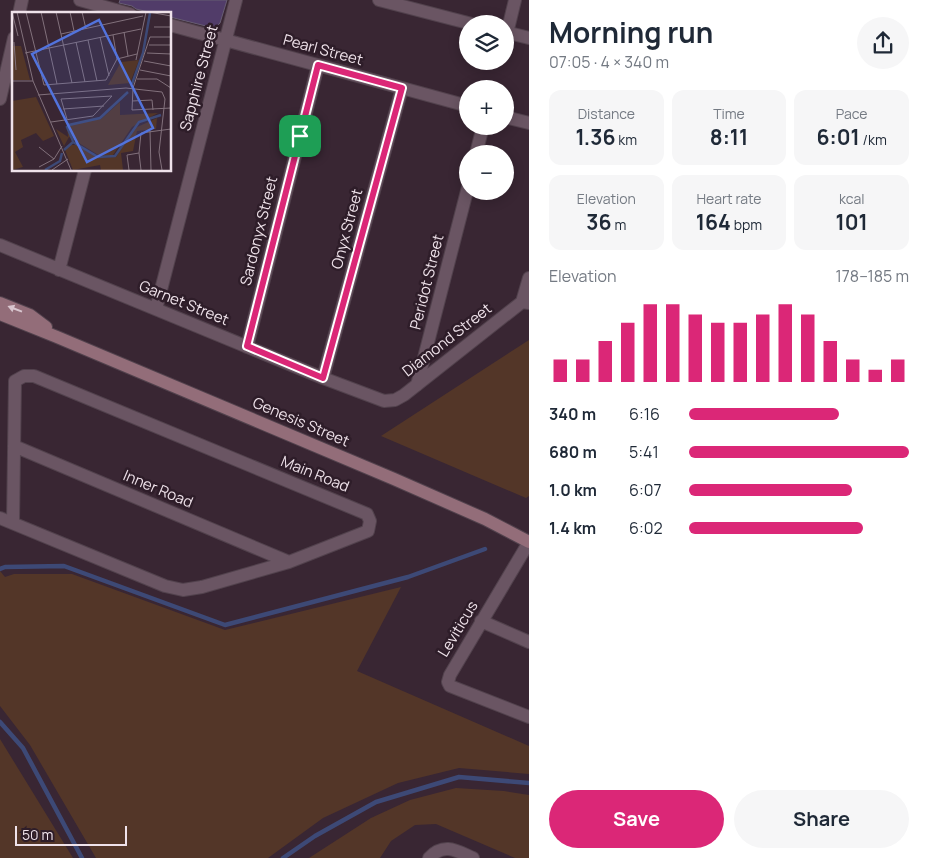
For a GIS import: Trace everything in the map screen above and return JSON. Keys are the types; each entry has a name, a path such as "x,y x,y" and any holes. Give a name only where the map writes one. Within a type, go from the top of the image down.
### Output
{"street":[{"path":"80,0 124,12"},
{"name":"Sapphire Street","path":"156,309 236,0"},
{"path":"378,0 422,5 459,19"},
{"path":"511,15 515,0"},
{"name":"Pearl Street","path":"171,25 459,104"},
{"path":"514,35 529,38"},
{"path":"0,99 12,47"},
{"name":"Sardonyx Street","path":"247,346 318,65"},
{"name":"Onyx Street","path":"323,378 402,88"},
{"path":"514,119 529,123"},
{"path":"59,270 85,171"},
{"name":"Peridot Street","path":"417,385 464,200"},
{"name":"Garnet Street","path":"0,245 323,378 384,401"},
{"path":"526,302 529,278"},
{"name":"Diamond Street","path":"384,401 395,400 404,395 526,302"},
{"name":"Genesis Street","path":"0,303 30,315 57,337"},
{"name":"Genesis Street","path":"0,314 403,483 485,519 529,542"},
{"name":"Genesis Street","path":"0,322 24,332 57,337"},
{"name":"Main Road","path":"0,518 165,586 183,590 202,587 288,562 368,531 370,521 368,514 34,376 24,376 15,381 13,523"},
{"name":"Inner Road","path":"14,446 288,562"},
{"name":"Leviticus","path":"529,542 450,675 448,682 450,686 529,717"},
{"path":"481,622 529,642"},
{"path":"429,858 436,851 442,849 458,851 473,858"}],"shaded area":[{"path":"529,340 529,496 526,498 381,436"},
{"path":"0,571 5,577 14,574 72,574 225,630 401,587 357,671 529,746 529,774 459,768 398,783 323,818 268,858 96,858 30,745 0,706"},
{"path":"0,739 73,858 0,858"},
{"path":"456,788 504,791 529,795 529,858 515,858 436,824 415,825 391,841 380,858 309,858 371,818 410,800"}],"building":[{"path":"120,0 227,0 220,23 216,27 171,17 171,12 149,12 119,3"}],"waterway":[{"path":"0,569 5,567 64,566 225,625 408,577 485,549"},
{"path":"0,722 23,748 82,858"},
{"path":"283,858 315,836 376,802 459,777 529,783"}],"route":[{"path":"318,65 402,88 323,378 247,346 300,136 318,65"}]}
